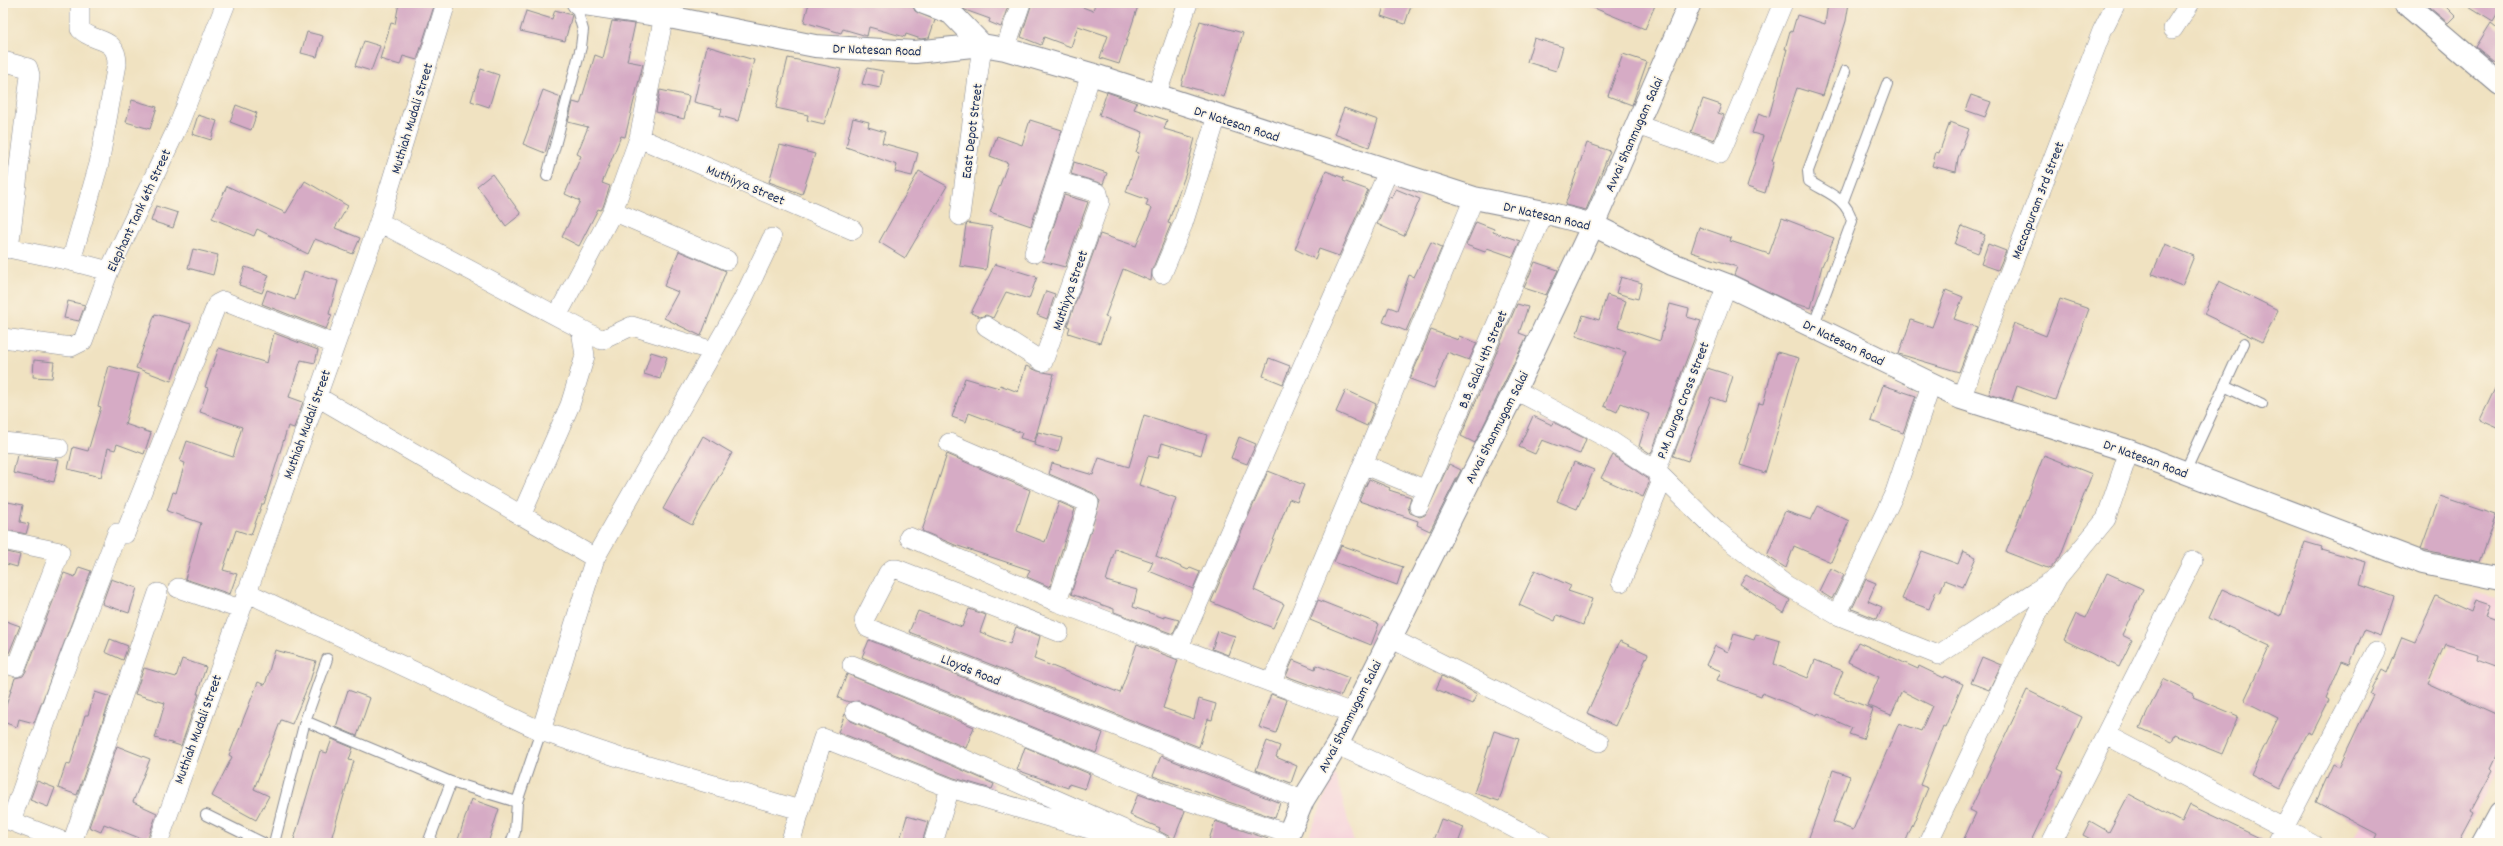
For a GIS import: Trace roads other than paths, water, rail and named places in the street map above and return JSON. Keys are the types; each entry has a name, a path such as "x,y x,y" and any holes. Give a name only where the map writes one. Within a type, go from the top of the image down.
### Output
{"main road":[{"name":"Dr Natesan Road","path":"578,3 664,16 815,46 915,52 982,44 1005,49 1091,74 1388,172 1474,198 1544,212 1593,225 1672,264 1727,285 1931,385 1961,398 2129,451 2423,563 2500,579"},
{"path":"924,3 951,13 982,44"},
{"name":"Avvai Shanmugam Salai","path":"1287,838 1304,800 1337,745 1515,390 1593,225 1690,3"},
{"path":"2405,3 2500,84"},
{"path":"2484,843 2500,814"}],"street":[{"path":"71,261 99,164 117,64 115,51 107,42 80,29 80,3"},
{"name":"Elephant Tank 6th Street","path":"3,338 71,347 83,341 109,271 179,124 226,3"},
{"name":"Muthiah Mudali Street","path":"158,843 334,344 379,222 446,3"},
{"path":"1005,49 1021,3"},
{"path":"1156,96 1188,3"},
{"path":"1637,125 1720,154 1783,3"},
{"name":"Meccapuram 3rd Street","path":"1961,398 2102,31 2116,3"},
{"path":"2173,29 2190,3"},
{"path":"557,316 613,210 639,138 664,16"},
{"name":"East Depot Street","path":"960,216 982,44"},
{"path":"3,61 28,68 30,75 6,248 71,261 109,271"},
{"path":"1034,253 1091,74"},
{"path":"1162,274 1183,224 1216,116"},
{"name":"Muthiyya Street","path":"639,138 854,230"},
{"path":"1178,649 1388,172"},
{"name":"Muthiyya Street","path":"986,326 1043,362 1100,202 1098,193 1058,181"},
{"path":"1272,682 1474,198"},
{"path":"613,210 727,260"},
{"name":"B.B. Salal 4th Street","path":"1363,464 1422,498 1544,212"},
{"path":"379,222 602,340 632,326 713,351"},
{"path":"541,731 595,558 742,301 772,238"},
{"name":"P.M. Durga Cross Street","path":"1621,582 1661,483 1656,470 1727,285"},
{"path":"67,843 7,820 117,533 125,534 217,304 223,301 334,344"},
{"path":"521,516 570,405 585,356 581,329"},
{"path":"1837,615 1895,492 1931,385"},
{"path":"1515,390 1605,437 1656,470 1716,530 1786,585 1837,615 1938,655 2059,576"},
{"path":"316,396 595,558"},
{"path":"3,442 59,448"},
{"path":"949,442 1089,503 1057,602"},
{"path":"1928,843 2037,615 2059,576 2106,519 2129,451"},
{"path":"909,537 1057,602 1178,649 1272,682 1352,713"},
{"path":"3,540 60,552 9,665"},
{"path":"2051,843 2193,561"},
{"name":"Lloyds Road","path":"1059,632 898,569 892,569 888,573 864,620 868,628 1304,800"},
{"path":"178,588 243,601 541,731 621,758 800,810"},
{"path":"72,843 158,593"},
{"path":"1390,638 1599,742"},
{"path":"2280,836 2376,652"},
{"path":"852,665 1173,796 1287,838"},
{"path":"855,711 1134,834 1158,843"},
{"path":"2106,735 2280,836 2312,843"},
{"path":"790,843 823,738 950,788 1087,836 1127,843"},
{"path":"1337,745 1476,808 1542,843"},
{"path":"933,843 950,788"}],"lane":[{"path":"547,176 581,47 583,30 575,3"},
{"path":"1813,327 1852,221 1849,211 1843,201 1809,181 1808,171 1845,71"},
{"path":"1843,201 1887,84"},
{"path":"2185,472 2244,343"},
{"path":"2224,386 2262,404"},
{"path":"274,843 305,721 327,659"},
{"path":"305,721 450,782 518,802"},
{"path":"511,843 515,832 518,802 541,731"},
{"path":"428,843 450,782"},
{"path":"206,815 263,843"}]}
